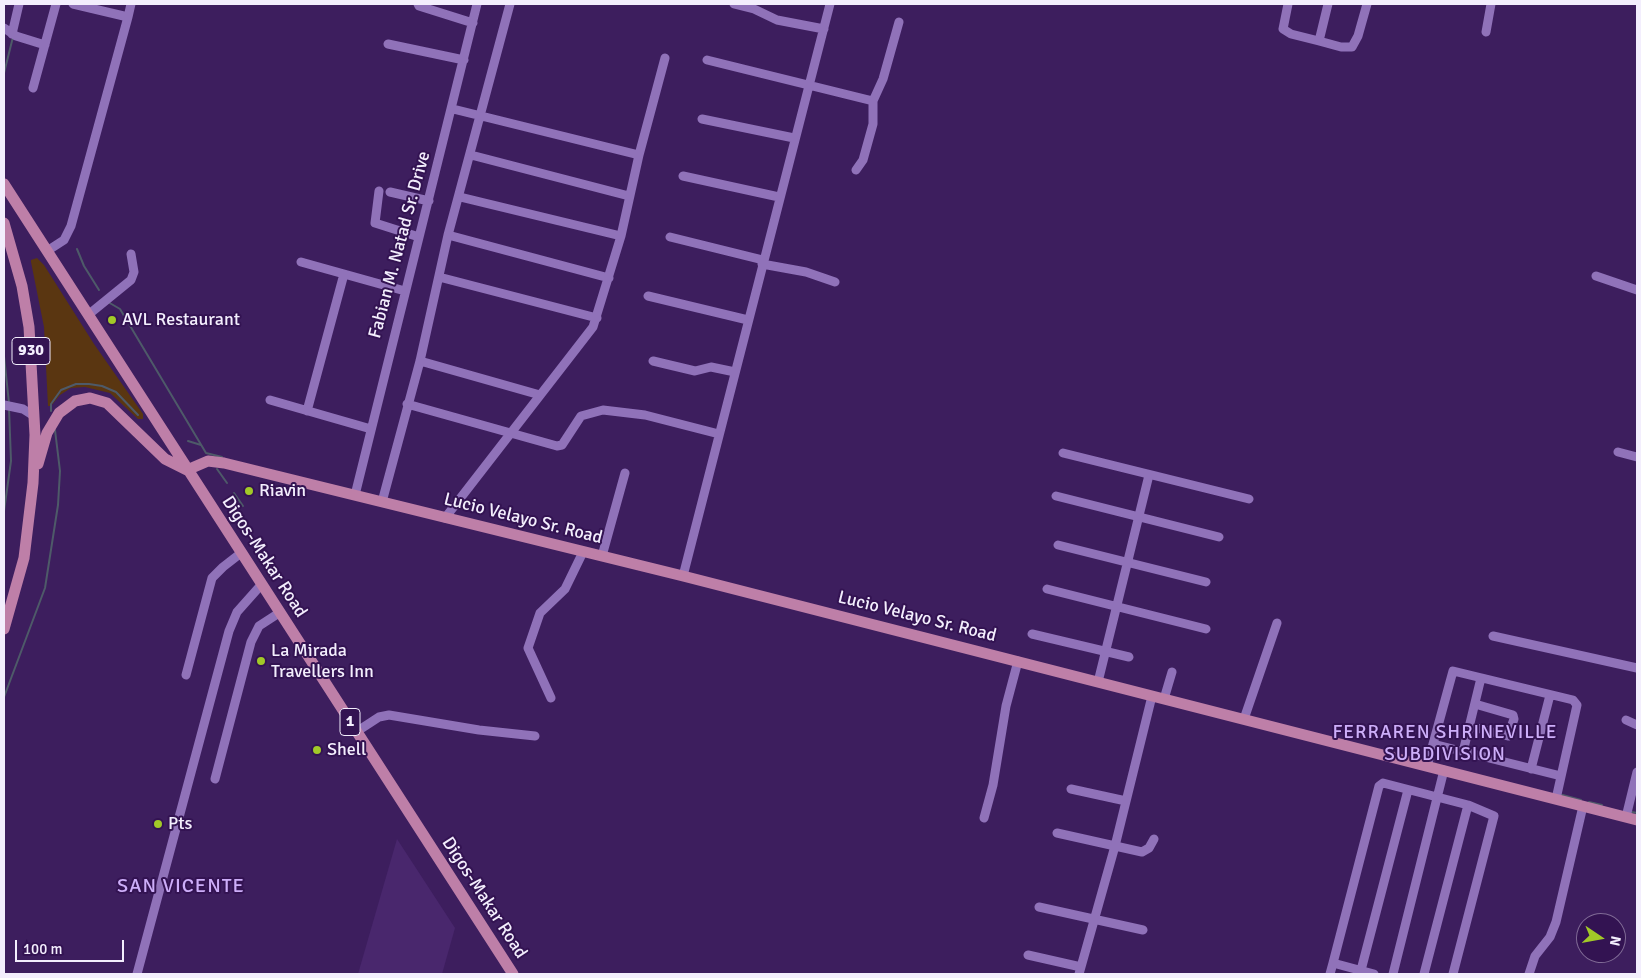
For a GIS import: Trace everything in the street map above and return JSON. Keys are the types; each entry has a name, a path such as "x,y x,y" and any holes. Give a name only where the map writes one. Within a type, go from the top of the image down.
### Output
{"main road":[{"name":"Digos-Makar Road","path":"4,184 513,974"},
{"name":"930","path":"4,223 22,286 29,327 34,416 33,483 24,558 4,629"},
{"name":"930","path":"33,483 52,423 67,405 90,398 107,403 165,459 187,470"},
{"name":"Lucio Velayo Sr. Road","path":"187,470 201,463 215,462 355,495 1018,661 1631,818"}],"street":[{"path":"12,34 19,4"},
{"path":"33,88 56,4"},
{"path":"73,4 128,17"},
{"path":"47,252 64,240 71,226 131,4"},
{"path":"418,4 419,6 473,23"},
{"name":"Fabian M. Natad Sr. Drive","path":"355,495 405,291 453,108 477,4"},
{"path":"382,502 420,361 448,235 460,197 510,4"},
{"path":"734,4 754,9 777,20 824,29"},
{"path":"682,576 830,4"},
{"path":"1288,4 1283,29 1291,34 1341,47 1352,47 1358,36 1367,4"},
{"path":"1319,41 1328,4"},
{"path":"1486,32 1491,4"},
{"path":"856,170 863,160 873,124 873,101 883,79 899,22"},
{"path":"4,28 12,34 45,45"},
{"path":"388,44 464,60"},
{"path":"445,518 593,327 621,236 639,155 665,58"},
{"path":"708,60 873,101"},
{"path":"453,108 639,155"},
{"path":"702,119 794,138"},
{"path":"471,155 629,196"},
{"path":"683,176 779,197"},
{"path":"379,191 375,223 419,237"},
{"path":"390,192 429,201"},
{"path":"460,197 621,236"},
{"path":"448,235 609,278"},
{"path":"670,237 806,272 836,282"},
{"path":"88,315 131,280 134,272 131,254"},
{"path":"300,262 405,291"},
{"path":"307,412 344,274"},
{"path":"1596,276 1637,290"},
{"path":"439,277 596,318"},
{"path":"648,296 748,320"},
{"path":"420,361 540,395"},
{"path":"653,361 695,371 711,367 735,372"},
{"path":"270,400 371,429"},
{"path":"407,404 560,446 581,416 602,410 645,415 719,434"},
{"path":"8,406 34,416"},
{"path":"1618,452 1637,457"},
{"path":"1063,453 1249,499"},
{"path":"602,556 625,473"},
{"path":"1098,682 1126,562 1149,475"},
{"path":"1056,496 1219,537"},
{"path":"1058,545 1206,582"},
{"path":"551,698 528,646 540,613 565,589 583,552"},
{"path":"186,676 212,578 222,567 241,553"},
{"path":"137,974 230,631 237,612 261,585"},
{"path":"1047,589 1206,629"},
{"path":"215,780 251,642 259,626 279,613"},
{"path":"1244,719 1278,623"},
{"path":"1032,634 1129,658"},
{"path":"1493,636 1637,668"},
{"path":"984,818 993,785 1006,706 1018,661"},
{"path":"1164,699 1172,672"},
{"path":"1427,766 1452,672 1550,695 1577,703 1556,799"},
{"path":"1463,752 1481,678"},
{"path":"1531,769 1550,695"},
{"path":"1028,955 1080,970 1115,846 1152,696"},
{"path":"1470,726 1508,736 1514,719 1512,715 1475,704"},
{"path":"356,732 379,717 389,715 479,730 535,736"},
{"path":"1626,720 1637,725"},
{"path":"1433,744 1561,776"},
{"path":"1392,974 1444,770"},
{"path":"1631,818 1637,772"},
{"path":"1330,974 1379,786 1383,783 1468,805 1492,813 1494,818 1453,974"},
{"path":"1071,789 1126,800"},
{"path":"1361,973 1408,790"},
{"path":"1424,974 1468,805"},
{"path":"1529,974 1536,956 1550,938 1556,922 1583,806"},
{"path":"1057,833 1142,852 1149,848 1154,839"},
{"path":"1039,907 1143,930"},
{"path":"1333,963 1361,973 1374,974"}],"shaded area":[{"path":"37,258 44,265 94,344 143,414 143,419 138,419 110,393 85,387 71,388 60,395 51,406 48,406 44,327 31,262 31,260"},
{"path":"397,839 455,928 442,974 358,974"}],"waterway":[{"path":"4,73 13,37"},
{"path":"77,249 84,266 99,290"},
{"path":"108,302 120,309 206,453 222,457"},
{"path":"4,356 9,403"},
{"path":"51,411 51,404 61,390 76,384 89,384 102,386 116,392 138,415"},
{"path":"4,511 11,461 9,408"},
{"path":"4,697 45,588 58,505 60,471 55,430"},
{"path":"188,441 201,445"},
{"path":"217,469 227,483"},
{"path":"234,493 243,506"},
{"path":"1559,794 1581,800"},
{"path":"1589,802 1602,805"},
{"path":"1632,812 1637,813"}],"place":[{"name":"AVL Restaurant","path":"112,320"},
{"name":"Riavin","path":"249,491"},
{"name":"La Mirada Travellers Inn","path":"261,661"},
{"name":"Shell","path":"317,750"},
{"name":"Pts","path":"158,824"}],"district":[{"name":"FERRAREN SHRINEVILLE SUBDIVISION","path":"1445,744"},
{"name":"SAN VICENTE","path":"181,887"}]}
